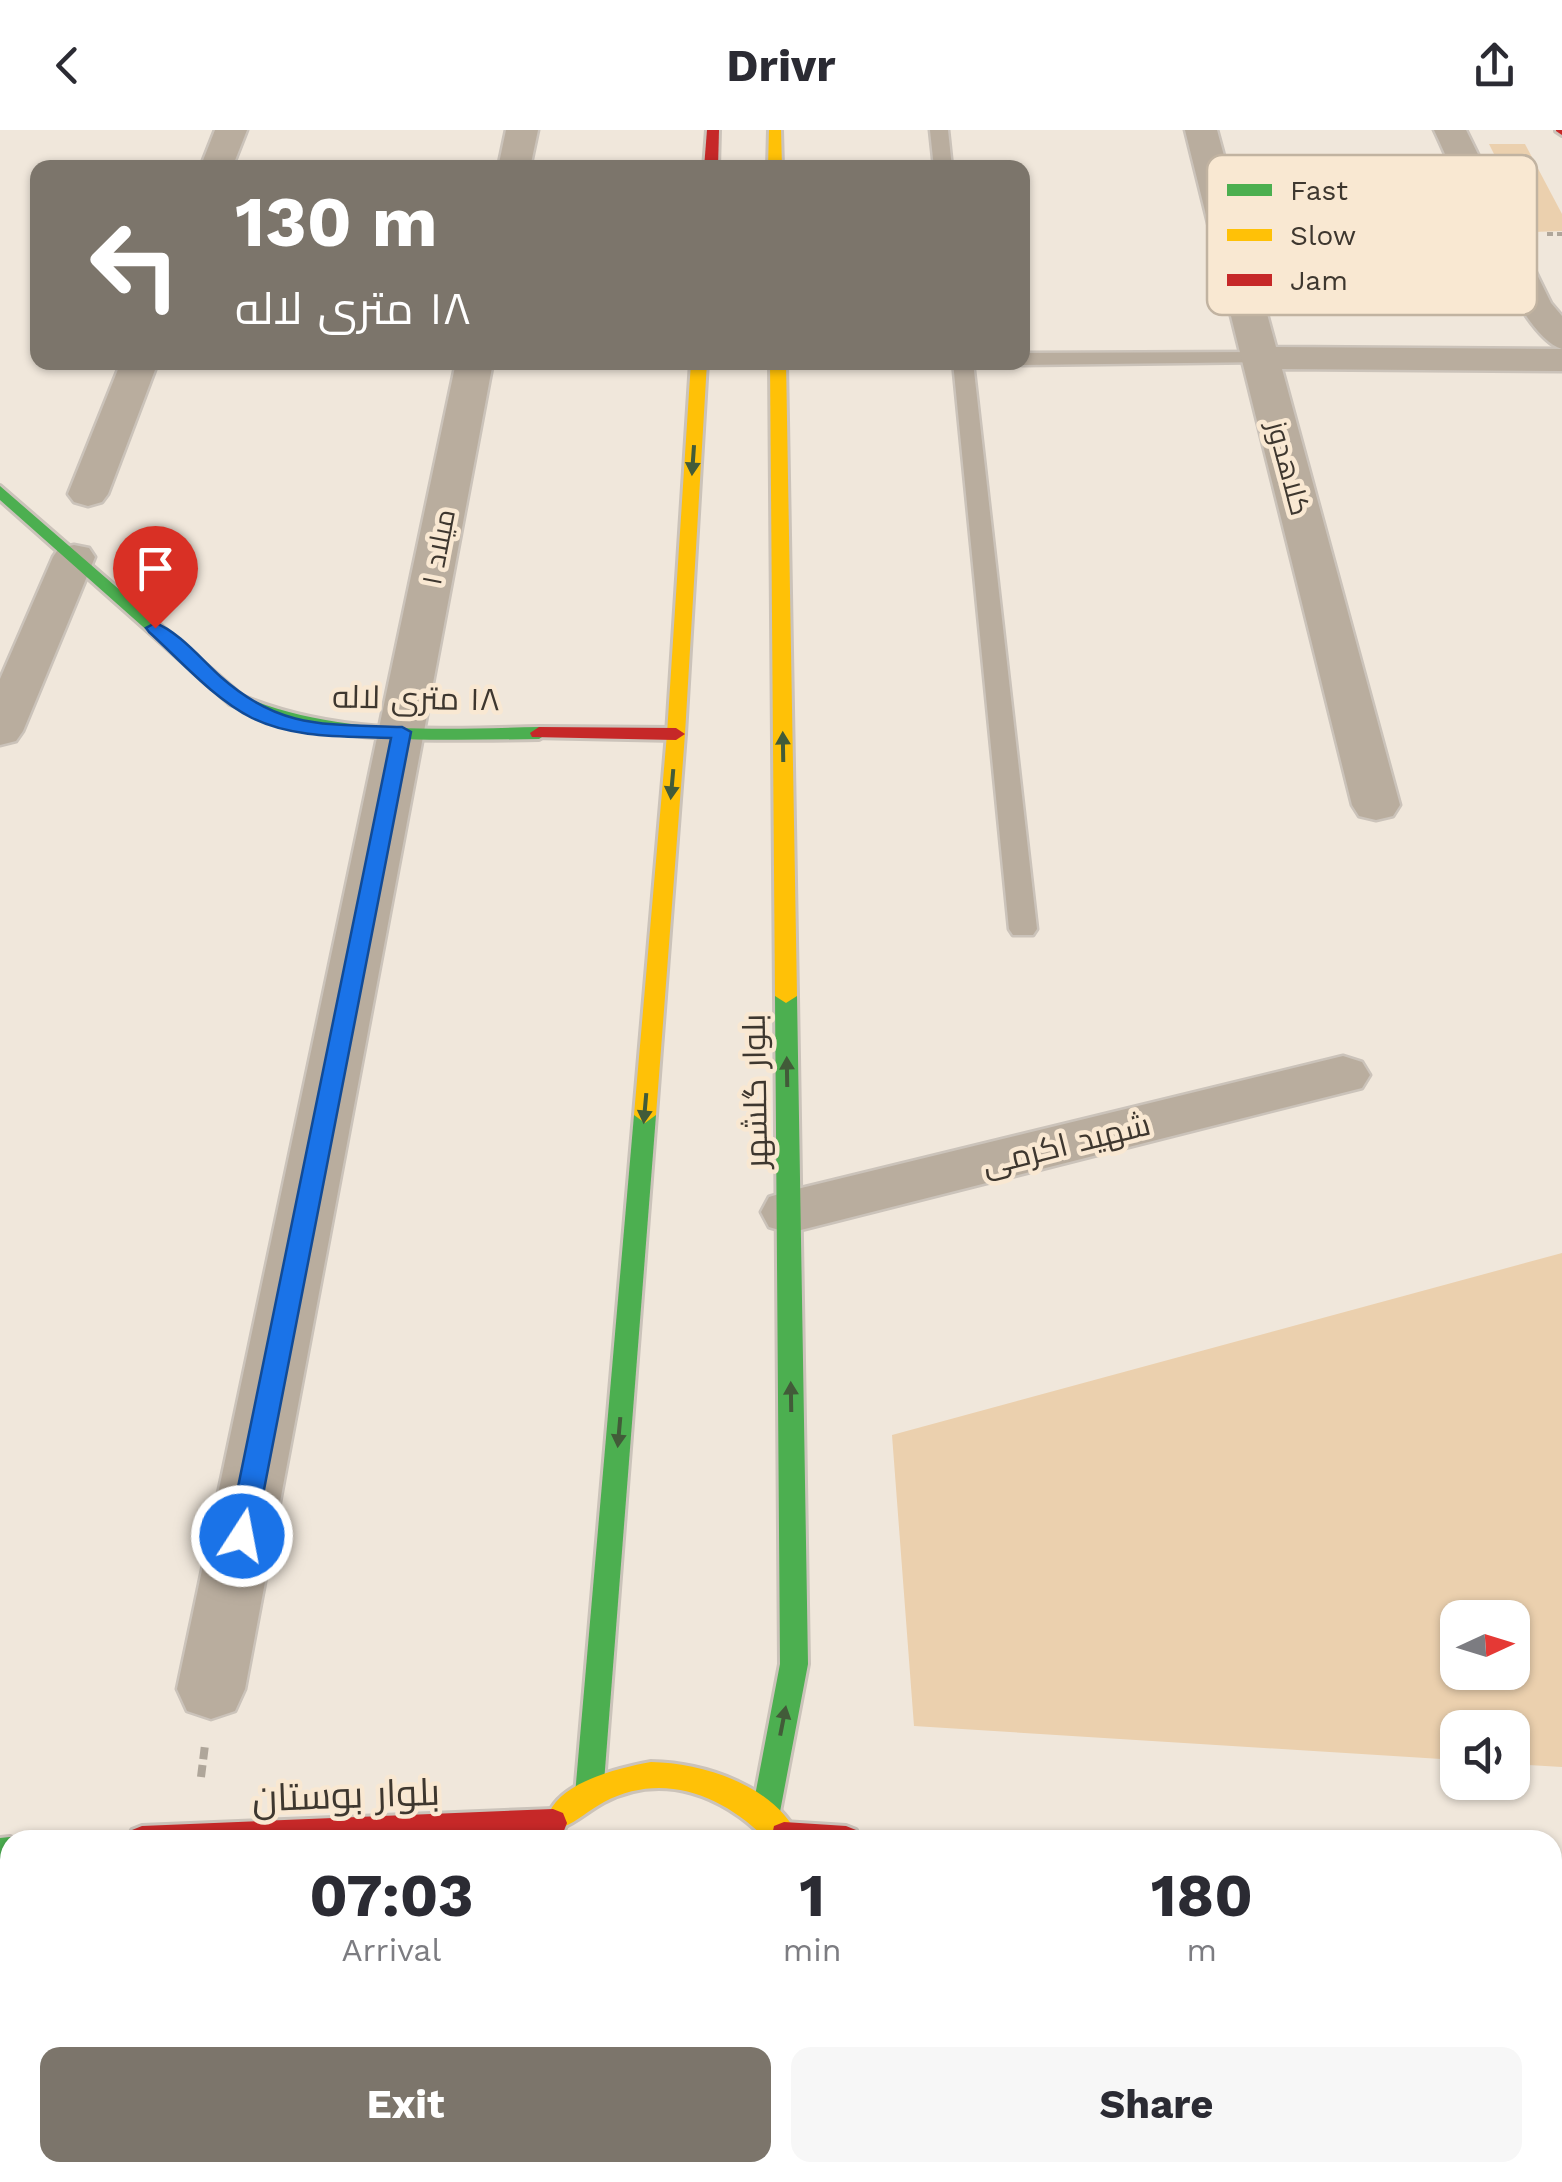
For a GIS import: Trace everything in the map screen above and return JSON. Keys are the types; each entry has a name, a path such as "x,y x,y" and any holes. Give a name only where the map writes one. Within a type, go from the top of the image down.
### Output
{"main road":[{"path":"711,160 713,130"},
{"path":"775,130 775,160"},
{"path":"589,1794 676,734 699,370"},
{"name":"بلوار گلشهر","path":"766,1817 794,1664 778,370"},
{"name":"١٨ متری لاله","path":"0,491 236,700 260,715 327,730 676,734"},
{"path":"547,1830 571,1804 589,1794 614,1782 661,1772 709,1780 751,1801 778,1830"}],"street":[{"path":"219,160 231,130"},
{"path":"516,160 522,130"},
{"name":"کلاهدوز","path":"1201,130 1207,155"},
{"path":"1450,130 1462,155"},
{"path":"1537,309 1562,338"},
{"name":"کلاهدوز","path":"1249,315 1376,805"},
{"path":"1260,358 1562,360"},
{"path":"88,494 137,370"},
{"name":"میلاد ۱","path":"211,1689 473,370"},
{"path":"0,731 74,557"},
{"name":"شهید اکرمی","path":"789,1212 1344,1075"}],"lane":[{"path":"939,130 942,160"},
{"path":"1030,359 1260,358"},
{"path":"964,370 1023,928"}],"path":[{"path":"196,1830 211,1689"}],"shaded area":[{"path":"1489,144 1525,144 1531,155 1494,155"},
{"path":"1537,167 1562,214 1562,231 1537,232"},
{"path":"1562,1253 1562,1767 1530,1765 1530,1710 1440,1710 1440,1759 914,1726 892,1435"}],"traffic: fast":[{"path":"0,491 236,700 272,715 346,731 423,735 539,733"},
{"path":"765,1817 794,1664 786,996"},
{"path":"589,1795 645,1115"}],"traffic: slow":[{"path":"775,130 775,160"},
{"path":"645,1115 676,734 699,370"},
{"path":"778,370 786,996"},
{"path":"563,1813 622,1781 651,1775 680,1776 708,1782 736,1796 776,1830"}],"traffic: jam":[{"path":"711,160 713,130"},
{"path":"539,733 676,734"},
{"path":"384,1830 553,1823"}],"route":[{"path":"155,628 236,700 260,715 327,730 402,732 242,1536"}]}
